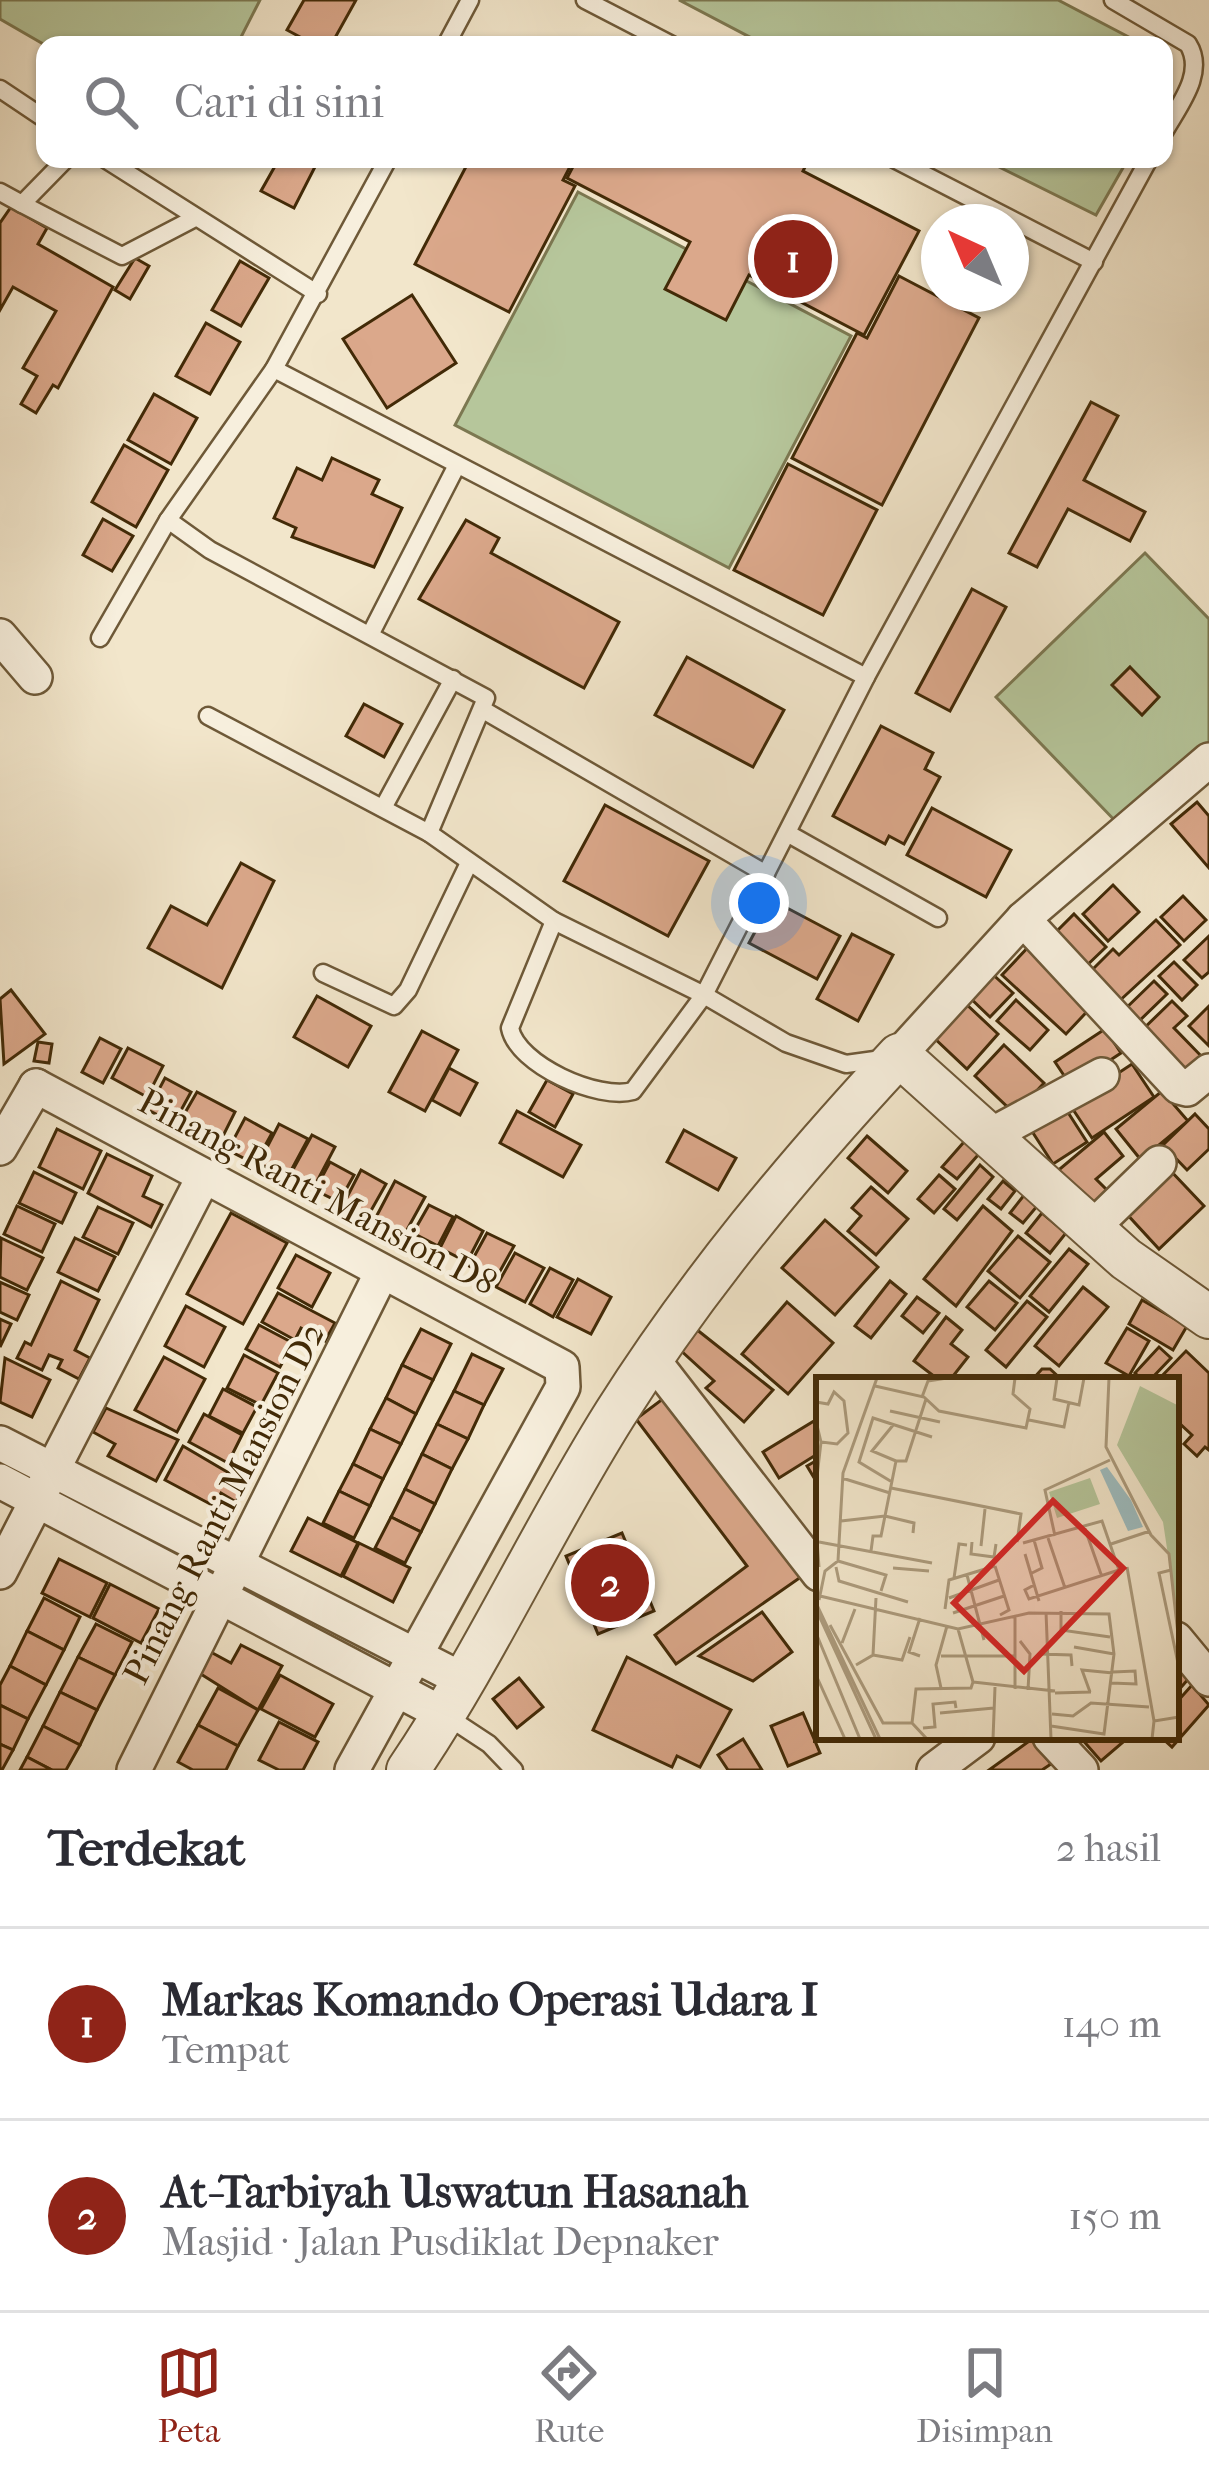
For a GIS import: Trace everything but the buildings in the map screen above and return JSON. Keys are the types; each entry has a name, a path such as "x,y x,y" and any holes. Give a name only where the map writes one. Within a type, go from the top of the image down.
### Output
{"street":[{"path":"0,636 34,677"},
{"path":"408,1770 455,1698 615,1414 753,1218 1023,920 1209,760"},
{"path":"1023,920 1179,1087 1198,1080"},
{"path":"898,1055 1126,1259 1209,1317"},
{"path":"991,1135 1102,1075"},
{"path":"0,1112 36,1087"},
{"path":"0,1148 36,1087"},
{"name":"Pinang Ranti Mansion D8","path":"36,1087 562,1367 563,1387 412,1654"},
{"path":"1091,1228 1159,1163"},
{"path":"0,1572 204,1176"},
{"name":"Pinang Ranti Mansion D2","path":"134,1770 382,1272"},
{"path":"653,1360 816,1570"},
{"path":"0,1443 412,1654 455,1698"},
{"path":"0,1481 395,1688 455,1698"},
{"path":"1179,1643 1209,1678"},
{"path":"352,1770 412,1654"},
{"path":"934,1770 974,1740"},
{"path":"1053,1740 1081,1770"}],"lane":[{"path":"451,36 470,0"},
{"path":"585,0 655,36"},
{"path":"1113,0 1188,44 1196,56 1197,69 1173,115"},
{"path":"0,89 36,113"},
{"path":"22,204 57,168"},
{"path":"119,168 318,294"},
{"path":"100,638 168,520 274,369 383,168"},
{"path":"911,168 1094,262"},
{"path":"554,921 510,1028 512,1040 529,1058 606,1094 633,1091 704,994 866,677 1144,168"},
{"path":"0,192 122,256 195,218"},
{"path":"274,369 866,677"},
{"path":"370,633 456,467"},
{"path":"168,520 210,550 486,698 429,833"},
{"path":"383,808 453,679"},
{"path":"484,711 766,874"},
{"path":"208,716 429,833 468,866 554,921 827,1061 866,1063 898,1055"},
{"path":"787,833 938,918"},
{"path":"323,973 394,1006 408,990 468,866"},
{"path":"455,1698 514,1770"}],"green space":[{"path":"0,0 260,0 242,36 36,36 36,40 0,19"},
{"path":"679,0 1058,0 1127,36 748,36"},
{"path":"1001,168 1123,168 1096,215"},
{"path":"578,192 851,336 729,568 455,425"},
{"path":"1145,553 1209,619 1209,743 1121,827 996,697"}],"place":[{"name":"Markas Komando Operasi Udara I","path":"793,259"},
{"name":"At-Tarbiyah Uswatun Hasanah","path":"610,1583"}]}
